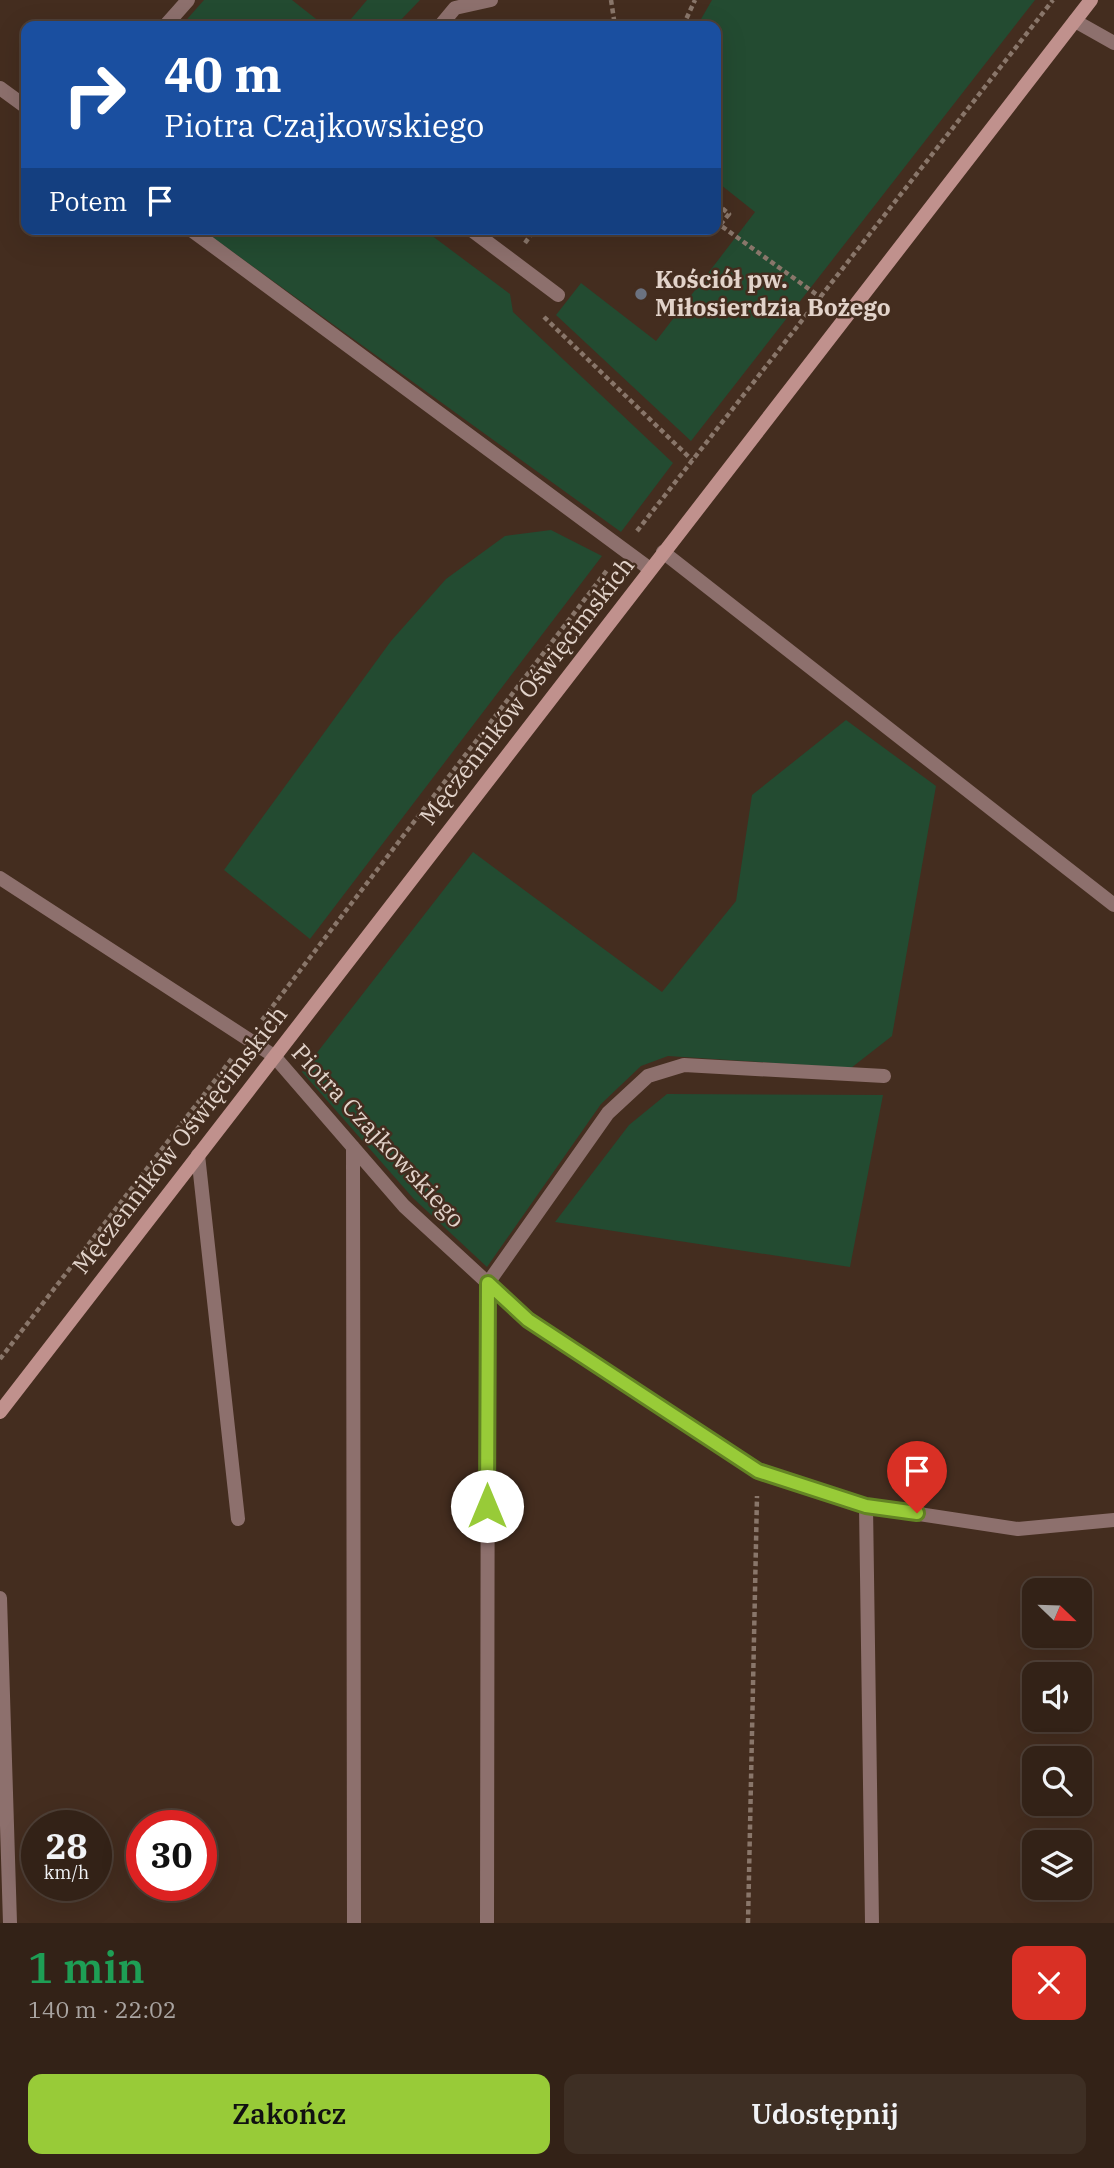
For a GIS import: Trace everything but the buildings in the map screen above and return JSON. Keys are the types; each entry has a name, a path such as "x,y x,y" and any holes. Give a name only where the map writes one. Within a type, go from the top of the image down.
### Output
{"main road":[{"name":"Męczenników Oświęcimskich","path":"0,1412 1091,0"}],"street":[{"path":"169,21 188,0"},
{"path":"444,21 455,8 491,0"},
{"path":"1074,21 1114,43"},
{"path":"0,88 21,103"},
{"path":"198,235 650,569"},
{"path":"478,235 558,295"},
{"path":"663,552 1114,905"},
{"name":"Piotra Czajkowskiego","path":"0,878 274,1056 404,1206 528,1320 758,1471 866,1506 1018,1528 1114,1520"},
{"path":"487,1923 488,1283 608,1113 648,1076 684,1065 884,1076"},
{"path":"353,1147 354,1923"},
{"path":"198,1154 238,1519"},
{"path":"866,1506 872,1923"},
{"path":"0,1598 10,1923"}],"path":[{"path":"611,0 614,21"},
{"path":"685,21 695,0"},
{"path":"0,1359 622,550 1053,0"},
{"path":"721,208 729,214 721,224"},
{"path":"721,226 820,297"},
{"path":"543,284 528,302 692,460"},
{"path":"748,1923 758,1471"}],"green space":[{"path":"204,0 292,0 319,21 185,21"},
{"path":"367,0 420,0 400,21 349,21"},
{"path":"712,0 1035,0 691,441 556,315 581,283 656,341 755,212 721,185 721,21 700,21"},
{"path":"209,235 431,235 510,294 513,312 673,463 621,532"},
{"path":"551,530 602,556 310,939 224,870 391,641 446,579 505,536"},
{"path":"846,720 936,786 892,1036 851,1068 668,1056 641,1066 601,1104 487,1267 413,1198 302,1072 473,852 662,992 736,901 752,795"},
{"path":"667,1094 883,1095 850,1267 555,1222 629,1125"}],"place":[{"name":"Kościół pw. Miłosierdzia Bożego","path":"641,294"}],"route":[{"path":"487,1506 488,1283 528,1320 758,1471 866,1506 917,1513"}]}
